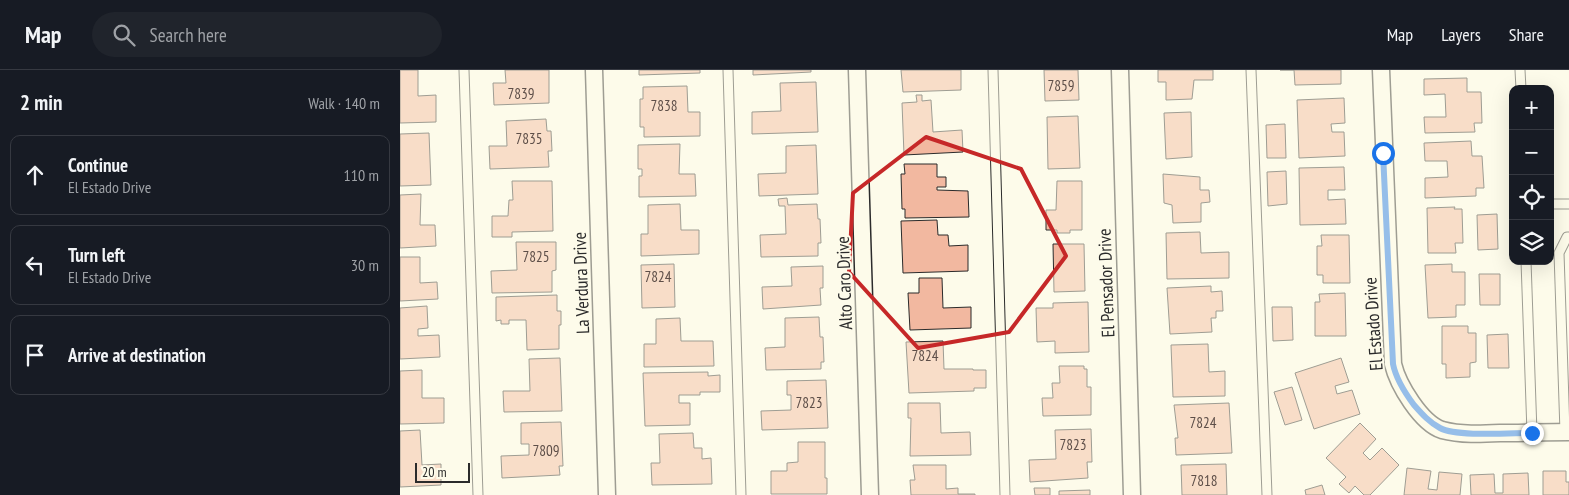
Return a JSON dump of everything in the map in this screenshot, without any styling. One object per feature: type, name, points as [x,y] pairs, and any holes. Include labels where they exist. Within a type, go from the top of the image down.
[{"type":"street","name":"La Verdura Drive","points":[[594,70],[607,495]]},
{"type":"street","name":"Alto Caro Drive","points":[[857,70],[870,495]]},
{"type":"street","name":"El Pensador Drive","points":[[1120,70],[1132,495]]},
{"type":"street","name":"El Estado Drive","points":[[1381,70],[1392,354],[1395,375],[1410,400],[1424,417],[1441,429],[1469,434],[1567,432]]},
{"type":"lane","points":[[464,70],[478,495]]},
{"type":"lane","points":[[728,70],[741,495]]},
{"type":"lane","points":[[993,70],[1005,495]]},
{"type":"lane","points":[[1251,70],[1267,495]]},
{"type":"lane","points":[[1520,70],[1520,85]]},
{"type":"lane","points":[[1554,204],[1569,204]]},
{"type":"lane","points":[[1567,432],[1559,253],[1567,237],[1569,237]]},
{"type":"lane","points":[[1526,265],[1532,433]]},
{"type":"highlighted area","points":[[926,137],[1021,169],[1066,256],[1009,332],[918,348],[849,272],[853,193]]},
{"type":"building","points":[[400,70],[418,70],[418,96],[436,95],[436,122],[400,123]]},
{"type":"building","points":[[505,70],[549,70],[549,103],[494,105],[493,83],[506,83]]},
{"type":"building","points":[[639,70],[700,70],[700,73],[639,75]]},
{"type":"building","points":[[753,70],[811,70],[811,72],[753,75]]},
{"type":"building","points":[[901,70],[961,70],[961,90],[903,92]]},
{"type":"building","points":[[1044,70],[1078,70],[1079,100],[1045,101]]},
{"type":"building","points":[[1158,70],[1213,70],[1213,80],[1194,80],[1192,99],[1166,100],[1166,82],[1158,82]]},
{"type":"building","points":[[1294,70],[1341,70],[1341,84],[1295,85]]},
{"type":"building","points":[[1467,78],[1467,92],[1481,92],[1482,123],[1474,123],[1475,132],[1425,133],[1424,117],[1446,117],[1445,94],[1424,95],[1424,79]]},
{"type":"building","points":[[816,82],[818,132],[752,134],[752,112],[781,111],[780,83]]},
{"type":"building","points":[[687,86],[688,112],[700,112],[700,136],[644,137],[644,127],[640,127],[640,99],[643,99],[643,87]]},
{"type":"building","points":[[916,95],[922,95],[922,101],[931,100],[933,132],[962,130],[963,152],[904,155],[902,103],[917,102]]},
{"type":"building","points":[[1344,98],[1345,123],[1331,124],[1332,132],[1344,132],[1345,156],[1299,158],[1297,100]]},
{"type":"building","points":[[1191,112],[1192,157],[1166,159],[1164,113]]},
{"type":"building","points":[[1078,116],[1080,168],[1048,169],[1047,117]]},
{"type":"building","points":[[546,119],[547,131],[551,131],[552,151],[548,151],[549,167],[490,169],[489,146],[507,146],[506,121]]},
{"type":"building","points":[[1285,124],[1286,158],[1267,158],[1266,125]]},
{"type":"building","points":[[429,133],[431,185],[400,186],[400,134]]},
{"type":"building","points":[[1471,141],[1472,156],[1482,156],[1484,188],[1476,188],[1476,196],[1425,198],[1425,178],[1448,177],[1447,161],[1425,161],[1424,143]]},
{"type":"building","points":[[680,144],[679,174],[695,174],[696,196],[639,197],[639,176],[642,176],[642,169],[638,169],[638,145]]},
{"type":"building","points":[[816,145],[818,194],[759,196],[758,174],[786,173],[786,146]]},
{"type":"building","points":[[904,164],[937,164],[937,177],[946,177],[946,187],[937,187],[937,190],[968,191],[969,217],[905,218],[905,209],[902,209],[901,174],[905,174]]},
{"type":"building","points":[[1344,167],[1345,190],[1328,190],[1328,200],[1345,199],[1346,224],[1300,225],[1299,168]]},
{"type":"building","points":[[1286,171],[1287,204],[1268,206],[1267,172]]},
{"type":"building","points":[[1163,174],[1200,177],[1200,190],[1209,190],[1210,202],[1201,203],[1201,222],[1173,223],[1172,205],[1164,203]]},
{"type":"building","points":[[512,181],[552,181],[553,231],[512,232],[512,237],[492,237],[492,216],[508,216],[509,200],[513,200]]},
{"type":"building","points":[[1057,181],[1082,181],[1082,230],[1070,230],[1070,233],[1057,233],[1057,230],[1046,230],[1046,210],[1056,210]]},
{"type":"building","points":[[421,194],[420,225],[435,225],[436,246],[400,248],[400,195]]},
{"type":"building","points":[[787,198],[788,205],[817,204],[821,243],[818,243],[818,256],[761,257],[760,235],[786,234],[785,206],[779,206],[778,199]]},
{"type":"building","points":[[680,204],[681,230],[699,230],[699,254],[641,256],[641,234],[648,234],[648,205]]},
{"type":"building","points":[[1455,207],[1454,209],[1462,209],[1463,243],[1455,243],[1456,253],[1428,253],[1427,208]]},
{"type":"building","points":[[1497,214],[1498,249],[1478,250],[1477,215]]},
{"type":"building","points":[[937,220],[938,235],[948,235],[949,246],[968,245],[968,271],[903,273],[901,221]]},
{"type":"building","points":[[1200,232],[1201,253],[1229,252],[1229,278],[1167,279],[1166,233]]},
{"type":"building","points":[[1321,235],[1349,235],[1350,283],[1323,283],[1323,275],[1317,275],[1317,246],[1322,246]]},
{"type":"building","points":[[516,242],[556,242],[556,270],[552,271],[552,292],[492,293],[491,271],[517,270]]},
{"type":"building","points":[[1053,244],[1084,244],[1085,291],[1054,292]]},
{"type":"building","points":[[400,257],[420,257],[420,283],[437,282],[438,299],[400,301]]},
{"type":"building","points":[[674,264],[675,307],[642,308],[641,265]]},
{"type":"building","points":[[1452,264],[1452,272],[1465,272],[1465,305],[1456,305],[1456,317],[1428,318],[1425,265]]},
{"type":"building","points":[[823,266],[823,288],[820,288],[821,305],[763,309],[762,287],[792,286],[791,267]]},
{"type":"building","points":[[1479,274],[1500,274],[1500,305],[1480,305]]},
{"type":"building","points":[[919,278],[942,278],[943,308],[971,307],[971,328],[910,330],[908,293],[919,293]]},
{"type":"building","points":[[1211,286],[1211,292],[1222,291],[1223,311],[1216,311],[1216,318],[1211,318],[1212,332],[1170,334],[1167,288]]},
{"type":"building","points":[[1345,293],[1346,336],[1315,336],[1315,302],[1320,302],[1319,294]]},
{"type":"building","points":[[557,295],[557,311],[561,311],[559,349],[527,350],[526,320],[509,320],[509,324],[501,324],[501,320],[496,321],[496,297]]},
{"type":"building","points":[[1088,302],[1089,352],[1055,353],[1055,341],[1037,342],[1036,308],[1053,308],[1053,303]]},
{"type":"building","points":[[427,306],[428,328],[418,329],[418,336],[439,335],[440,357],[400,359],[400,308]]},
{"type":"building","points":[[1272,307],[1292,307],[1293,340],[1273,341]]},
{"type":"building","points":[[819,317],[820,337],[823,337],[824,362],[821,362],[821,369],[766,370],[765,348],[785,347],[785,318]]},
{"type":"building","points":[[680,318],[681,341],[713,341],[714,366],[644,367],[644,344],[656,344],[656,319]]},
{"type":"building","points":[[1442,326],[1468,326],[1468,333],[1476,333],[1476,362],[1470,363],[1470,377],[1446,378],[1446,364],[1442,364]]},
{"type":"building","points":[[1508,334],[1509,368],[1488,368],[1487,335]]},
{"type":"building","points":[[943,341],[944,369],[986,370],[986,388],[974,388],[974,391],[909,393],[906,342]]},
{"type":"building","points":[[1208,344],[1209,372],[1225,371],[1225,396],[1173,397],[1171,345]]},
{"type":"building","points":[[560,358],[562,411],[504,412],[503,391],[530,391],[529,359]]},
{"type":"building","points":[[1341,358],[1349,382],[1335,386],[1337,394],[1352,390],[1360,414],[1314,429],[1295,373]]},
{"type":"building","points":[[1059,366],[1084,366],[1084,369],[1087,369],[1087,387],[1091,387],[1091,415],[1043,416],[1042,398],[1053,398],[1052,383],[1060,383]]},
{"type":"building","points":[[422,370],[422,398],[444,398],[444,423],[400,424],[400,371]]},
{"type":"building","points":[[708,372],[708,376],[720,375],[720,392],[700,392],[700,395],[679,395],[679,403],[690,403],[690,425],[645,426],[643,373]]},
{"type":"building","points":[[826,380],[828,428],[762,430],[761,411],[791,410],[791,395],[787,395],[787,381]]},
{"type":"building","points":[[1292,387],[1302,420],[1285,425],[1274,392]]},
{"type":"building","points":[[908,403],[940,403],[941,433],[970,432],[971,455],[910,456],[911,418],[908,418]]},
{"type":"building","points":[[1229,403],[1232,453],[1176,455],[1175,438],[1178,438],[1174,405]]},
{"type":"building","points":[[561,422],[563,466],[559,466],[560,475],[502,478],[501,456],[529,455],[529,444],[521,444],[521,423]]},
{"type":"building","points":[[1360,423],[1376,439],[1363,453],[1370,460],[1382,448],[1399,465],[1370,495],[1364,495],[1355,486],[1349,493],[1339,484],[1346,477],[1326,458]]},
{"type":"building","points":[[1091,429],[1092,462],[1087,462],[1088,478],[1030,482],[1029,460],[1056,459],[1055,430]]},
{"type":"building","points":[[420,430],[422,465],[441,464],[441,485],[400,487],[400,431]]},
{"type":"building","points":[[693,433],[694,448],[702,448],[702,459],[711,458],[712,484],[652,485],[651,463],[660,463],[659,434]]},
{"type":"building","points":[[798,442],[825,442],[827,494],[771,494],[771,471],[787,471],[787,463],[798,462]]},
{"type":"building","points":[[1226,464],[1227,495],[1182,495],[1181,465]]},
{"type":"building","points":[[913,465],[946,465],[946,489],[958,488],[958,494],[975,495],[911,495],[910,480],[915,480]]},
{"type":"building","points":[[1407,468],[1431,471],[1428,489],[1437,490],[1439,472],[1462,474],[1460,495],[1404,495]]},
{"type":"building","points":[[1543,471],[1566,471],[1566,482],[1569,482],[1569,495],[1543,495]]},
{"type":"building","points":[[1528,473],[1529,495],[1471,495],[1470,475],[1494,474],[1495,493],[1503,493],[1503,474]]},
{"type":"building","points":[[1322,485],[1325,495],[1306,495],[1305,490]]},
{"type":"building","points":[[1034,488],[1050,488],[1050,495],[1035,495]]},
{"type":"building","points":[[1090,490],[1090,495],[1059,495],[1059,491]]},
{"type":"route","points":[[1383,153],[1395,375],[1410,400],[1424,417],[1441,429],[1469,434],[1532,433]]}]
